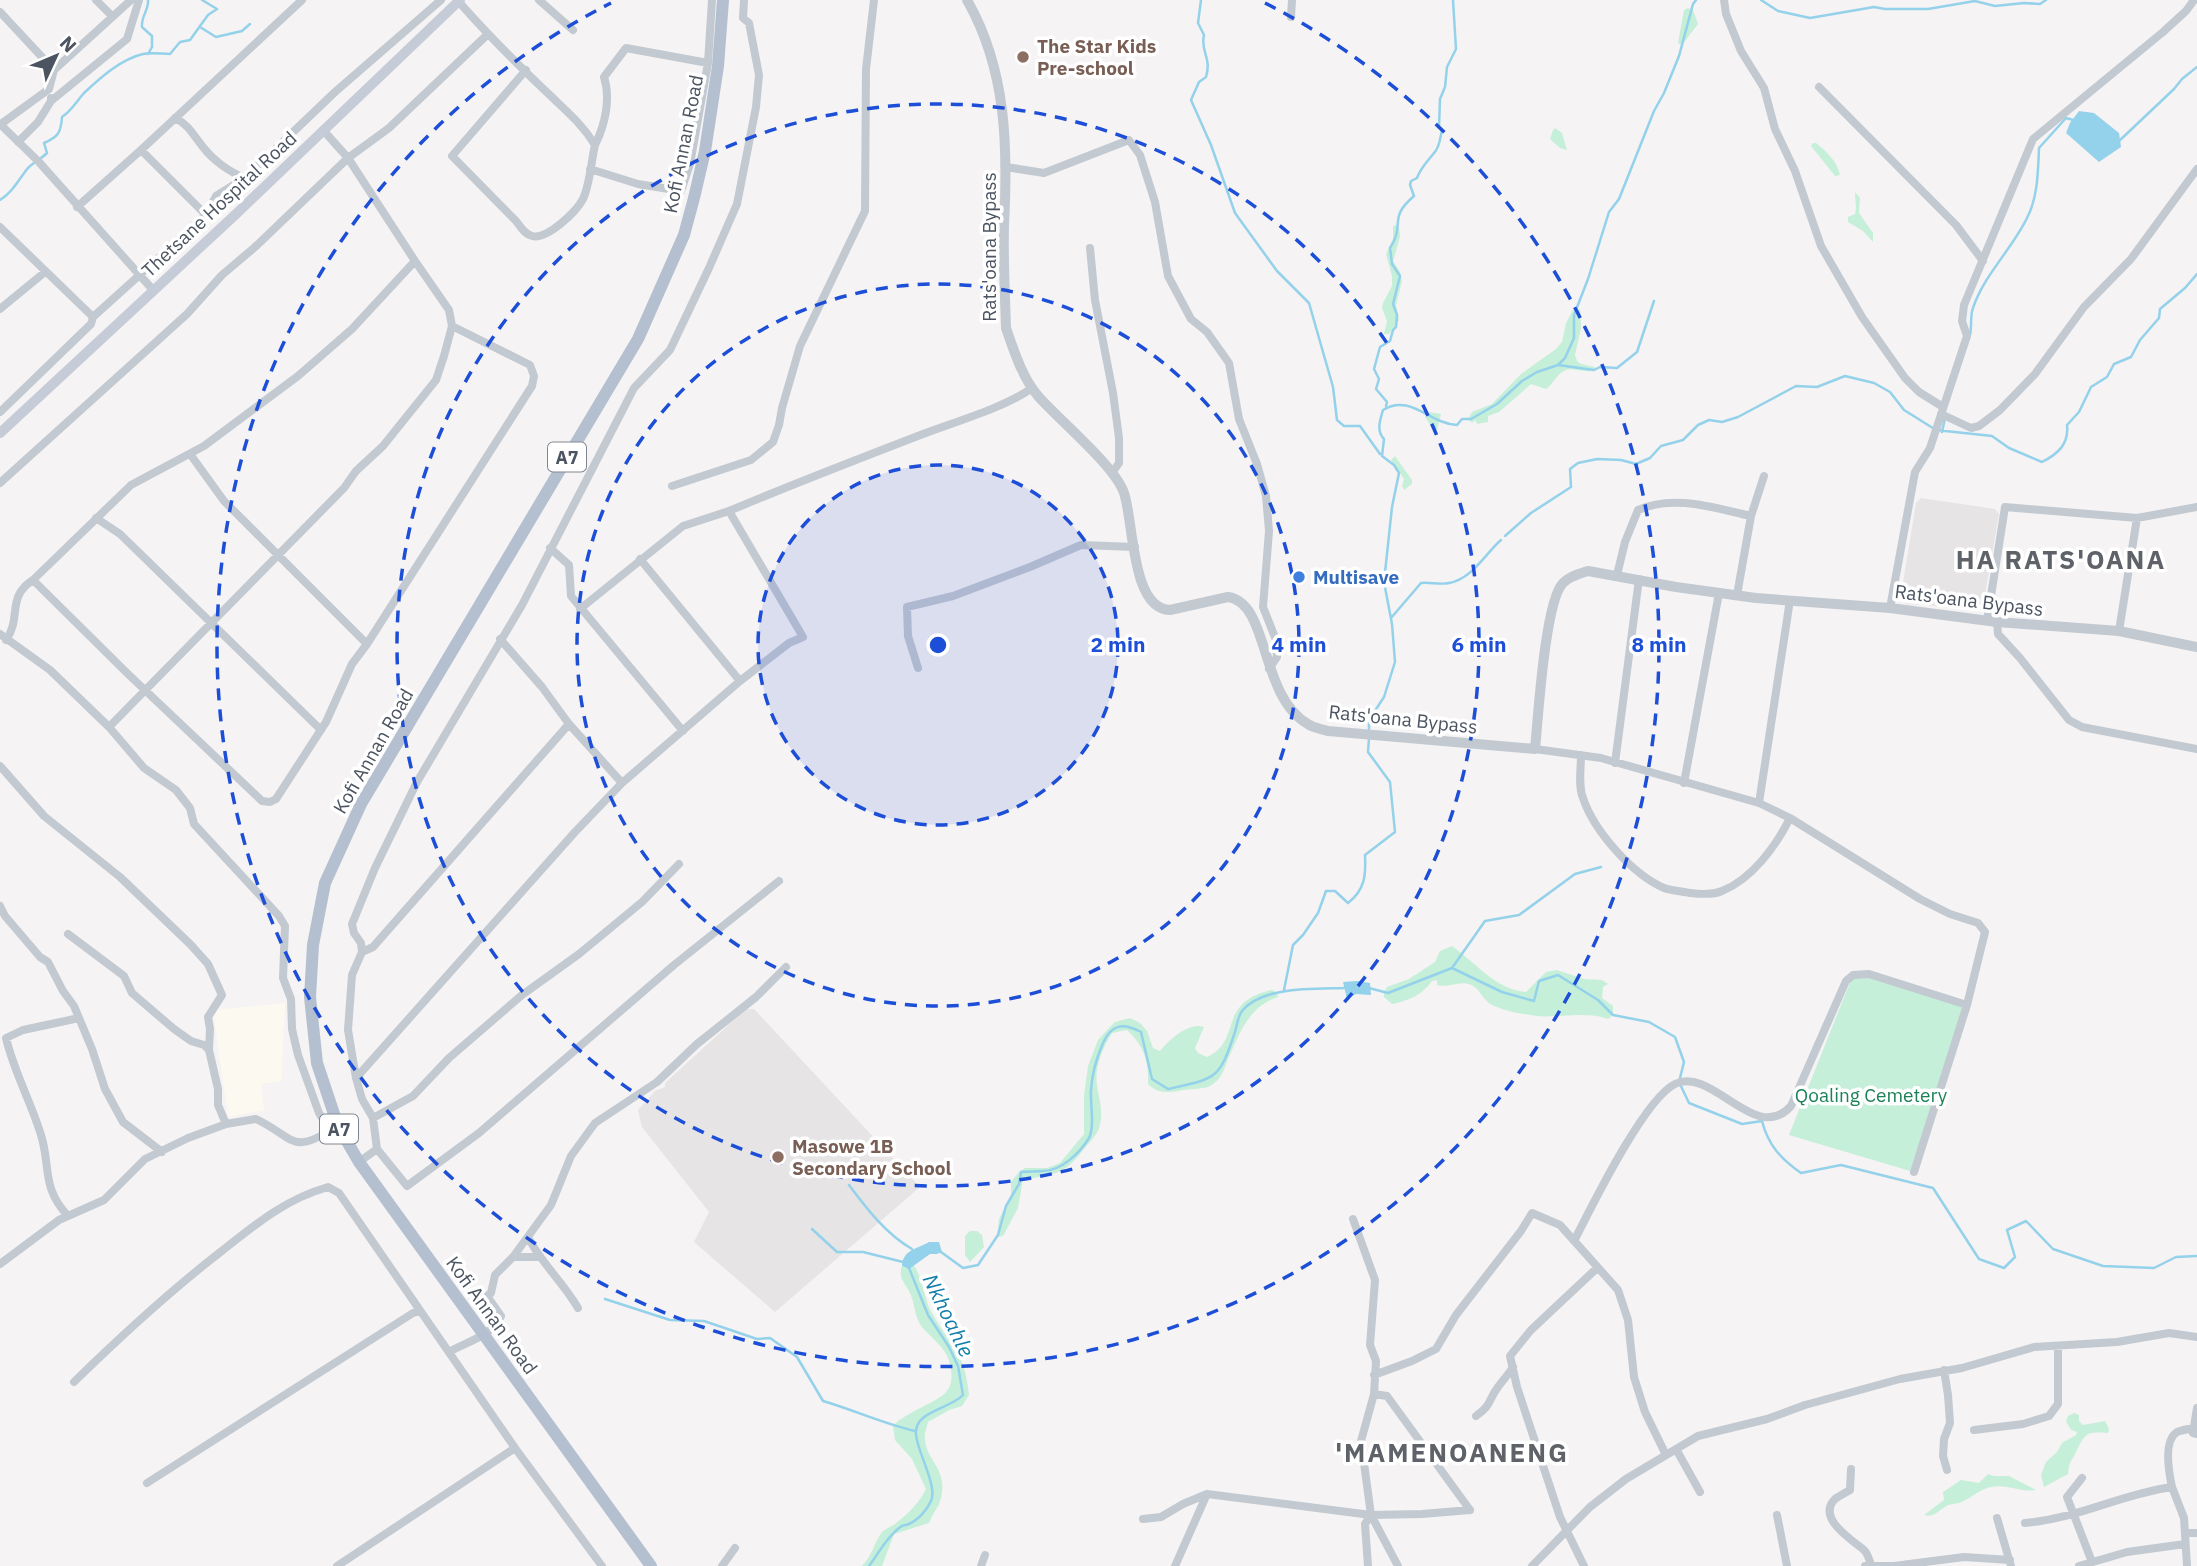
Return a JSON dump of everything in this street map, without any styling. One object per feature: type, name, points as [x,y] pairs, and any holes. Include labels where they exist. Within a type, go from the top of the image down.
[{"type":"main road","name":"Kofi Annan Road","points":[[651,1566],[334,1128],[317,1063],[310,997],[313,945],[325,883],[361,804],[638,339],[684,235],[705,151],[718,66],[723,0]]},
{"type":"main road","name":"Thetsane Hospital Road","points":[[0,433],[459,1]]},
{"type":"street","points":[[96,0],[111,16]]},
{"type":"street","points":[[51,101],[49,89],[54,70],[131,0]]},
{"type":"street","points":[[18,142],[38,122],[51,101],[127,39],[139,0]]},
{"type":"street","points":[[77,207],[302,0]]},
{"type":"street","points":[[0,412],[91,324],[93,317],[206,215],[216,196],[245,178],[335,92],[441,0]]},
{"type":"street","points":[[539,0],[573,30]]},
{"type":"street","points":[[590,169],[638,184],[681,191],[690,164],[708,64],[712,0]]},
{"type":"street","points":[[362,952],[352,924],[417,782],[522,605],[634,388],[670,350],[737,204],[756,107],[758,75],[748,23],[743,18],[744,0]]},
{"type":"street","points":[[671,486],[751,460],[773,442],[800,346],[865,211],[866,69],[874,0]]},
{"type":"street","name":"Rats'oana Bypass","points":[[967,0],[997,73],[1005,130],[1006,328],[1015,357],[1032,388],[1112,473],[1124,491],[1144,592],[1156,607],[1163,610],[1182,609],[1212,599],[1228,597],[1245,604],[1252,613],[1279,694],[1288,708],[1309,725],[1328,730],[1535,749],[1546,643],[1556,597],[1562,583],[1574,575],[1588,571],[1719,593],[2119,631],[2197,647]]},
{"type":"street","points":[[1290,17],[1292,0]]},
{"type":"street","points":[[1724,0],[1726,14],[1741,51],[1764,88],[1775,129],[1795,171],[1821,246],[1862,317],[1905,378],[1942,410],[1971,428],[1979,426],[2000,410],[2035,374],[2084,307],[2131,259],[2197,169]]},
{"type":"street","points":[[1890,608],[1915,472],[1930,448],[1967,336],[1962,321],[1964,305],[2033,139],[2163,32],[2194,0]]},
{"type":"street","points":[[459,1],[488,34],[585,129],[595,145]]},
{"type":"street","points":[[0,12],[54,70]]},
{"type":"street","points":[[0,483],[187,314],[222,275],[348,158],[389,128],[488,34]]},
{"type":"street","points":[[526,70],[452,156],[525,233],[533,237],[541,236],[566,220],[583,199],[595,145],[602,131],[607,101],[604,77],[626,48],[708,64]]},
{"type":"street","points":[[1819,87],[1956,225],[1983,261]]},
{"type":"street","points":[[49,89],[1,126],[38,161],[153,289]]},
{"type":"street","points":[[175,118],[185,123],[204,148],[225,168],[245,178]]},
{"type":"street","points":[[109,727],[344,488],[356,471],[383,446],[436,380],[452,326],[449,310],[348,158],[323,131]]},
{"type":"street","points":[[1006,167],[1044,173],[1129,140],[1140,155],[1154,202],[1168,276],[1191,318],[1207,332],[1229,363],[1239,419],[1266,496],[1269,531],[1263,607],[1276,639],[1277,657],[1269,669]]},
{"type":"street","points":[[141,150],[206,215]]},
{"type":"street","points":[[0,227],[93,317]]},
{"type":"street","points":[[1090,248],[1095,300],[1119,438],[1119,463],[1112,473]]},
{"type":"street","points":[[0,1264],[68,1216],[104,1200],[145,1159],[188,1138],[226,1124],[256,1119],[282,1136],[303,1143],[311,1142],[334,1128],[319,1113],[301,1067],[290,999],[283,978],[285,926],[261,895],[194,824],[190,808],[183,797],[144,768],[109,727],[36,657],[3,637],[13,630],[18,593],[22,587],[33,580],[131,485],[190,454],[298,376],[352,329],[415,261]]},
{"type":"street","points":[[0,309],[45,272]]},
{"type":"street","points":[[33,580],[262,801],[270,802],[276,799],[321,730],[352,664],[368,644],[532,386],[534,376],[530,365],[452,326]]},
{"type":"street","points":[[580,609],[683,526],[729,511],[802,479],[971,416],[1032,388]]},
{"type":"street","points":[[190,454],[223,501],[368,644]]},
{"type":"street","points":[[1737,595],[1751,516],[1764,476]]},
{"type":"street","points":[[1617,575],[1625,542],[1638,510],[1654,503],[1682,502],[1751,516]]},
{"type":"street","points":[[2197,507],[2137,518],[2005,507],[1992,621],[1998,634],[2069,720],[2082,727],[2197,749]]},
{"type":"street","points":[[356,1078],[622,783],[740,681],[789,643],[803,637],[729,511]]},
{"type":"street","points":[[96,518],[120,534],[321,730]]},
{"type":"street","points":[[2119,631],[2137,518]]},
{"type":"street","points":[[918,668],[908,636],[907,607],[953,596],[1081,545],[1135,547]]},
{"type":"street","points":[[550,548],[569,565],[570,596],[683,731]]},
{"type":"street","points":[[640,559],[740,681]]},
{"type":"street","points":[[1615,762],[1639,579]]},
{"type":"street","points":[[1684,783],[1719,593]]},
{"type":"street","points":[[1759,803],[1790,600]]},
{"type":"street","points":[[500,639],[542,687],[569,724],[622,783]]},
{"type":"street","points":[[569,724],[373,947],[362,952],[352,975],[348,1030],[356,1078],[362,1100],[373,1118],[377,1149],[407,1186],[479,1133],[674,965],[779,881]]},
{"type":"street","points":[[1535,749],[1615,762],[1759,803],[1790,818],[1920,899],[1950,914],[1978,923],[1984,932],[1967,1004],[1914,1172]]},
{"type":"street","points":[[1581,755],[1581,795],[1592,818],[1617,851],[1638,872],[1665,888],[1697,894],[1720,892],[1742,879],[1779,840],[1790,818]]},
{"type":"street","points":[[0,766],[44,816],[120,877],[208,964],[222,995],[208,1017],[211,1029],[209,1050],[218,1089],[218,1105],[226,1124]]},
{"type":"street","points":[[373,1118],[413,1096],[449,1058],[522,995],[579,954],[642,902],[679,864]]},
{"type":"street","points":[[0,906],[5,916],[40,957],[48,962],[79,1018],[105,1089],[123,1122],[162,1152]]},
{"type":"street","points":[[68,934],[124,976],[134,996],[173,1029],[209,1050]]},
{"type":"street","points":[[449,1352],[482,1335],[499,1320],[501,1316],[487,1296],[491,1293],[495,1275],[513,1257],[551,1205],[571,1156],[595,1124],[656,1082],[697,1044],[756,997],[786,967]]},
{"type":"street","points":[[1574,1241],[1612,1168],[1646,1115],[1670,1087],[1679,1082],[1697,1082],[1753,1115],[1774,1117],[1786,1112],[1846,981],[1853,975],[1869,974],[1967,1004]]},
{"type":"street","points":[[68,1216],[53,1196],[45,1165],[43,1140],[16,1073],[6,1038],[23,1030],[79,1018]]},
{"type":"street","points":[[359,1162],[377,1149]]},
{"type":"street","points":[[74,1382],[158,1302],[267,1216],[303,1194],[328,1187],[339,1193],[514,1448],[602,1566]]},
{"type":"street","points":[[1374,1376],[1436,1349],[1456,1315],[1532,1213],[1560,1225],[1618,1290],[1628,1320],[1634,1377],[1641,1401],[1666,1455]]},
{"type":"street","points":[[1353,1219],[1375,1280],[1370,1345],[1376,1360],[1374,1394],[1361,1441],[1371,1515],[1398,1566]]},
{"type":"street","points":[[527,1237],[539,1257],[565,1286],[578,1308]]},
{"type":"street","points":[[513,1257],[539,1257]]},
{"type":"street","points":[[1584,1566],[1565,1530],[1517,1387],[1510,1356],[1531,1330],[1597,1268]]},
{"type":"street","points":[[147,1483],[420,1311]]},
{"type":"street","points":[[1532,1566],[1590,1507],[1626,1479],[1698,1436],[1766,1419],[1834,1396],[1962,1368],[2034,1347],[2117,1342],[2169,1333],[2197,1337]]},
{"type":"street","points":[[1974,1430],[2023,1424],[2049,1416],[2058,1404],[2058,1346]]},
{"type":"street","points":[[1476,1416],[1487,1409],[1497,1388],[1513,1367]]},
{"type":"street","points":[[1944,1370],[1950,1423],[1944,1439],[1943,1456],[1947,1470]]},
{"type":"street","points":[[1143,1518],[1161,1517],[1207,1494],[1371,1515],[1470,1510],[1387,1396],[1374,1394]]},
{"type":"street","points":[[2187,1566],[2184,1518],[2172,1487],[2169,1452],[2171,1438],[2176,1433],[2195,1431],[2197,1408]]},
{"type":"street","points":[[337,1566],[514,1448]]},
{"type":"street","points":[[1676,1449],[1700,1492]]},
{"type":"street","points":[[1851,1469],[1850,1490],[1835,1500],[1830,1515],[1847,1539],[1867,1552],[1868,1565],[1894,1566],[1964,1557],[2010,1563],[1997,1518]]},
{"type":"street","points":[[2082,1478],[2067,1497],[2092,1562]]},
{"type":"street","points":[[2025,1523],[2074,1515],[2135,1494],[2172,1487]]},
{"type":"street","points":[[1175,1566],[1207,1494]]},
{"type":"street","points":[[1368,1566],[1365,1524],[1371,1515]]},
{"type":"street","points":[[1777,1515],[1787,1566]]},
{"type":"street","points":[[2185,1533],[2197,1533]]},
{"type":"street","points":[[2079,1566],[2127,1552],[2185,1544]]},
{"type":"street","points":[[722,1566],[735,1548]]},
{"type":"street","points":[[982,1566],[985,1555]]},
{"type":"shaded area","points":[[1921,498],[1995,509],[1999,514],[1984,601],[1977,609],[1906,604],[1901,595],[1916,503]]},
{"type":"shaded area","points":[[285,1003],[281,1081],[261,1084],[264,1110],[228,1117],[213,1010]]},
{"type":"shaded area","name":"Masowe 1B Secondary School","points":[[746,1009],[754,1009],[920,1187],[775,1312],[694,1242],[709,1212],[642,1127],[638,1110],[655,1091],[665,1087],[665,1083]]},
{"type":"green space","points":[[1684,10],[1693,10],[1698,24],[1682,45],[1678,43]]},
{"type":"green space","points":[[1555,128],[1562,133],[1567,150],[1560,148],[1550,139]]},
{"type":"green space","points":[[1813,143],[1831,157],[1840,175],[1835,176],[1811,146]]},
{"type":"green space","points":[[1855,192],[1860,198],[1859,213],[1873,233],[1873,242],[1863,231],[1848,222],[1848,217],[1855,214]]},
{"type":"green space","points":[[1395,225],[1399,227],[1400,237],[1393,261],[1402,281],[1396,305],[1399,320],[1389,334],[1384,334],[1387,321],[1382,308],[1392,286],[1386,254],[1393,239]]},
{"type":"green space","points":[[1580,309],[1581,328],[1575,355],[1577,361],[1595,367],[1594,370],[1564,371],[1546,389],[1531,384],[1499,412],[1488,416],[1488,422],[1477,424],[1475,420],[1472,423],[1468,419],[1472,412],[1492,404],[1521,374],[1556,349],[1562,342],[1566,323],[1573,310]]},
{"type":"green space","points":[[1429,412],[1441,414],[1437,430],[1433,429],[1425,417]]},
{"type":"green space","points":[[1395,456],[1412,480],[1412,484],[1404,490],[1404,479],[1391,460]]},
{"type":"green space","points":[[1452,946],[1495,981],[1515,990],[1526,992],[1546,972],[1557,970],[1584,979],[1602,980],[1608,984],[1603,987],[1602,998],[1613,1006],[1613,1015],[1608,1019],[1591,1015],[1537,1016],[1518,1013],[1489,1003],[1469,984],[1441,986],[1437,985],[1437,980],[1432,981],[1419,994],[1404,1001],[1392,1004],[1384,997],[1387,987],[1409,979],[1435,962],[1440,951]]},
{"type":"green space","name":"Qoaling Cemetery","points":[[1869,974],[1967,1005],[1910,1171],[1789,1135],[1853,975]]},
{"type":"green space","points":[[1272,990],[1278,997],[1268,1001],[1252,1014],[1241,1031],[1222,1074],[1208,1087],[1170,1092],[1155,1089],[1148,1084],[1148,1068],[1138,1042],[1127,1030],[1112,1033],[1098,1065],[1097,1085],[1101,1117],[1096,1134],[1077,1158],[1064,1169],[1050,1175],[1023,1179],[1018,1208],[1003,1236],[997,1237],[999,1219],[1011,1195],[1011,1182],[1019,1172],[1025,1168],[1047,1168],[1060,1163],[1084,1134],[1084,1096],[1088,1066],[1098,1040],[1115,1022],[1130,1018],[1140,1023],[1147,1031],[1153,1048],[1160,1051],[1186,1029],[1204,1027],[1195,1048],[1198,1053],[1207,1057],[1218,1050],[1224,1041],[1236,1012],[1243,1003]]},
{"type":"green space","points":[[970,1231],[977,1231],[982,1235],[984,1247],[970,1262],[965,1255],[965,1236]]},
{"type":"green space","points":[[913,1264],[930,1309],[961,1360],[969,1395],[962,1406],[928,1422],[926,1447],[942,1479],[940,1501],[929,1523],[894,1534],[882,1566],[862,1566],[882,1532],[909,1512],[926,1489],[912,1459],[895,1440],[893,1426],[905,1416],[943,1395],[951,1381],[950,1363],[941,1346],[919,1323],[911,1295],[901,1276],[902,1266],[905,1268]]},
{"type":"green space","points":[[2074,1413],[2079,1415],[2079,1421],[2083,1425],[2105,1421],[2108,1433],[2087,1435],[2071,1462],[2068,1474],[2044,1487],[2041,1475],[2046,1462],[2062,1443],[2076,1435],[2077,1432],[2071,1430],[2066,1421],[2068,1416]]},
{"type":"green space","points":[[1988,1474],[2009,1476],[2036,1490],[1994,1486],[1962,1502],[1948,1505],[1934,1514],[1924,1515],[1944,1500],[1943,1492],[1961,1480],[1979,1483]]},
{"type":"water","points":[[2079,111],[2094,113],[2119,133],[2121,147],[2099,162],[2066,133]]},
{"type":"water","points":[[1360,981],[1359,986],[1364,982],[1370,983],[1371,995],[1356,994],[1347,999],[1343,982]]},
{"type":"water","points":[[929,1242],[939,1242],[942,1252],[930,1254],[909,1269],[902,1266],[908,1253]]},
{"type":"waterway","points":[[148,0],[142,27],[152,36],[152,47],[148,54]]},
{"type":"waterway","points":[[0,200],[28,168],[47,153],[44,143],[58,134],[62,117],[97,81],[135,56],[149,53],[170,54],[180,42],[190,40],[208,15],[217,9],[202,0]]},
{"type":"waterway","points":[[1201,0],[1198,23],[1204,35],[1207,70],[1206,77],[1199,82],[1191,100],[1211,145],[1235,213],[1277,271],[1309,303],[1333,387],[1337,420],[1344,426],[1360,426],[1380,454]]},
{"type":"waterway","points":[[1386,406],[1387,402],[1376,389],[1379,379],[1374,369],[1380,347],[1390,341],[1396,327],[1397,315],[1393,304],[1400,276],[1392,264],[1390,248],[1395,240],[1401,210],[1414,196],[1411,181],[1417,178],[1440,142],[1440,99],[1445,87],[1447,67],[1456,49],[1453,0]]},
{"type":"waterway","points":[[1369,731],[1369,720],[1384,697],[1395,662],[1392,624],[1384,582],[1392,507],[1399,473],[1394,465],[1382,456],[1384,439],[1379,425],[1383,410],[1402,405],[1457,425],[1462,419],[1471,419],[1497,404],[1522,381],[1537,372],[1558,365],[1565,358],[1574,338],[1574,315],[1609,212],[1619,199],[1654,111],[1664,93],[1679,56],[1696,0]]},
{"type":"waterway","points":[[1761,0],[1778,11],[1810,18],[1874,7],[1928,9],[1975,1],[1995,6],[2040,4],[2046,0]]},
{"type":"waterway","points":[[200,27],[216,37],[242,31],[250,24]]},
{"type":"waterway","points":[[2118,142],[2197,67]]},
{"type":"waterway","points":[[1970,335],[1972,311],[1978,296],[2031,210],[2037,184],[2039,148],[2066,118],[2073,120]]},
{"type":"waterway","points":[[1505,536],[1531,513],[1571,487],[1570,469],[1578,463],[1597,459],[1636,464],[1650,458],[1661,446],[1683,440],[1698,425],[1709,420],[1722,422],[1738,417],[1796,386],[1817,387],[1845,376],[1874,383],[1890,392],[1904,410],[1936,430],[1992,436],[2009,448],[2042,462],[2061,448],[2066,438],[2067,425],[2079,412],[2091,387],[2107,377],[2114,364],[2131,357],[2140,340],[2159,318],[2160,309],[2197,274]]},
{"type":"waterway","points":[[1558,365],[1594,370],[1600,367],[1617,368],[1637,352],[1654,301]]},
{"type":"waterway","points":[[1942,432],[1945,418]]},
{"type":"waterway","points":[[1391,618],[1421,583],[1446,584],[1465,577],[1501,540]]},
{"type":"waterway","points":[[1284,990],[1293,945],[1318,913],[1326,891],[1335,891],[1348,903],[1354,898],[1363,882],[1365,855],[1395,832],[1390,782],[1368,752],[1369,738]]},
{"type":"waterway","points":[[1452,968],[1485,921],[1519,915],[1575,874],[1601,867]]},
{"type":"waterway","name":"Nkhoahle","points":[[1369,988],[1388,993],[1452,968],[1502,992],[1534,1001],[1539,981],[1558,975],[1598,1000],[1613,1015],[1649,1022],[1675,1037],[1684,1062],[1679,1082],[1689,1103],[1742,1124],[1762,1121],[1776,1151],[1801,1173],[1841,1165],[1933,1188],[1979,1259],[2004,1268],[2015,1257],[2007,1230],[2026,1221],[2053,1249],[2103,1266],[2154,1268],[2176,1257],[2197,1256]]},
{"type":"waterway","name":"Nkhoahle","points":[[941,1252],[963,1268],[978,1265],[998,1235],[1006,1206],[1019,1184],[1021,1172],[1057,1168],[1085,1144],[1092,1127],[1092,1078],[1103,1043],[1114,1028],[1124,1026],[1141,1032],[1152,1079],[1168,1089],[1207,1079],[1220,1068],[1241,1013],[1251,1003],[1262,997],[1290,990],[1345,988]]},
{"type":"waterway","points":[[849,1185],[885,1228],[912,1249]]},
{"type":"waterway","points":[[812,1229],[837,1252],[863,1252],[903,1262]]},
{"type":"waterway","name":"Nkhoahle","points":[[869,1566],[890,1537],[919,1517],[931,1501],[932,1487],[917,1441],[917,1426],[927,1415],[963,1395],[958,1366],[928,1315],[909,1268]]},
{"type":"waterway","points":[[605,1299],[670,1320],[704,1321],[757,1339],[770,1338],[797,1357],[823,1401],[915,1431]]},
{"type":"place","name":"The Star Kids Pre-school","points":[[1023,57]]},
{"type":"place","name":"Multisave","points":[[1299,577]]},
{"type":"place","name":"Masowe 1B Secondary School","points":[[778,1157]]},
{"type":"district","name":"HA RATS'OANA","points":[[2061,559]]},
{"type":"district","name":"'MAMENOANENG","points":[[1452,1452]]}]
